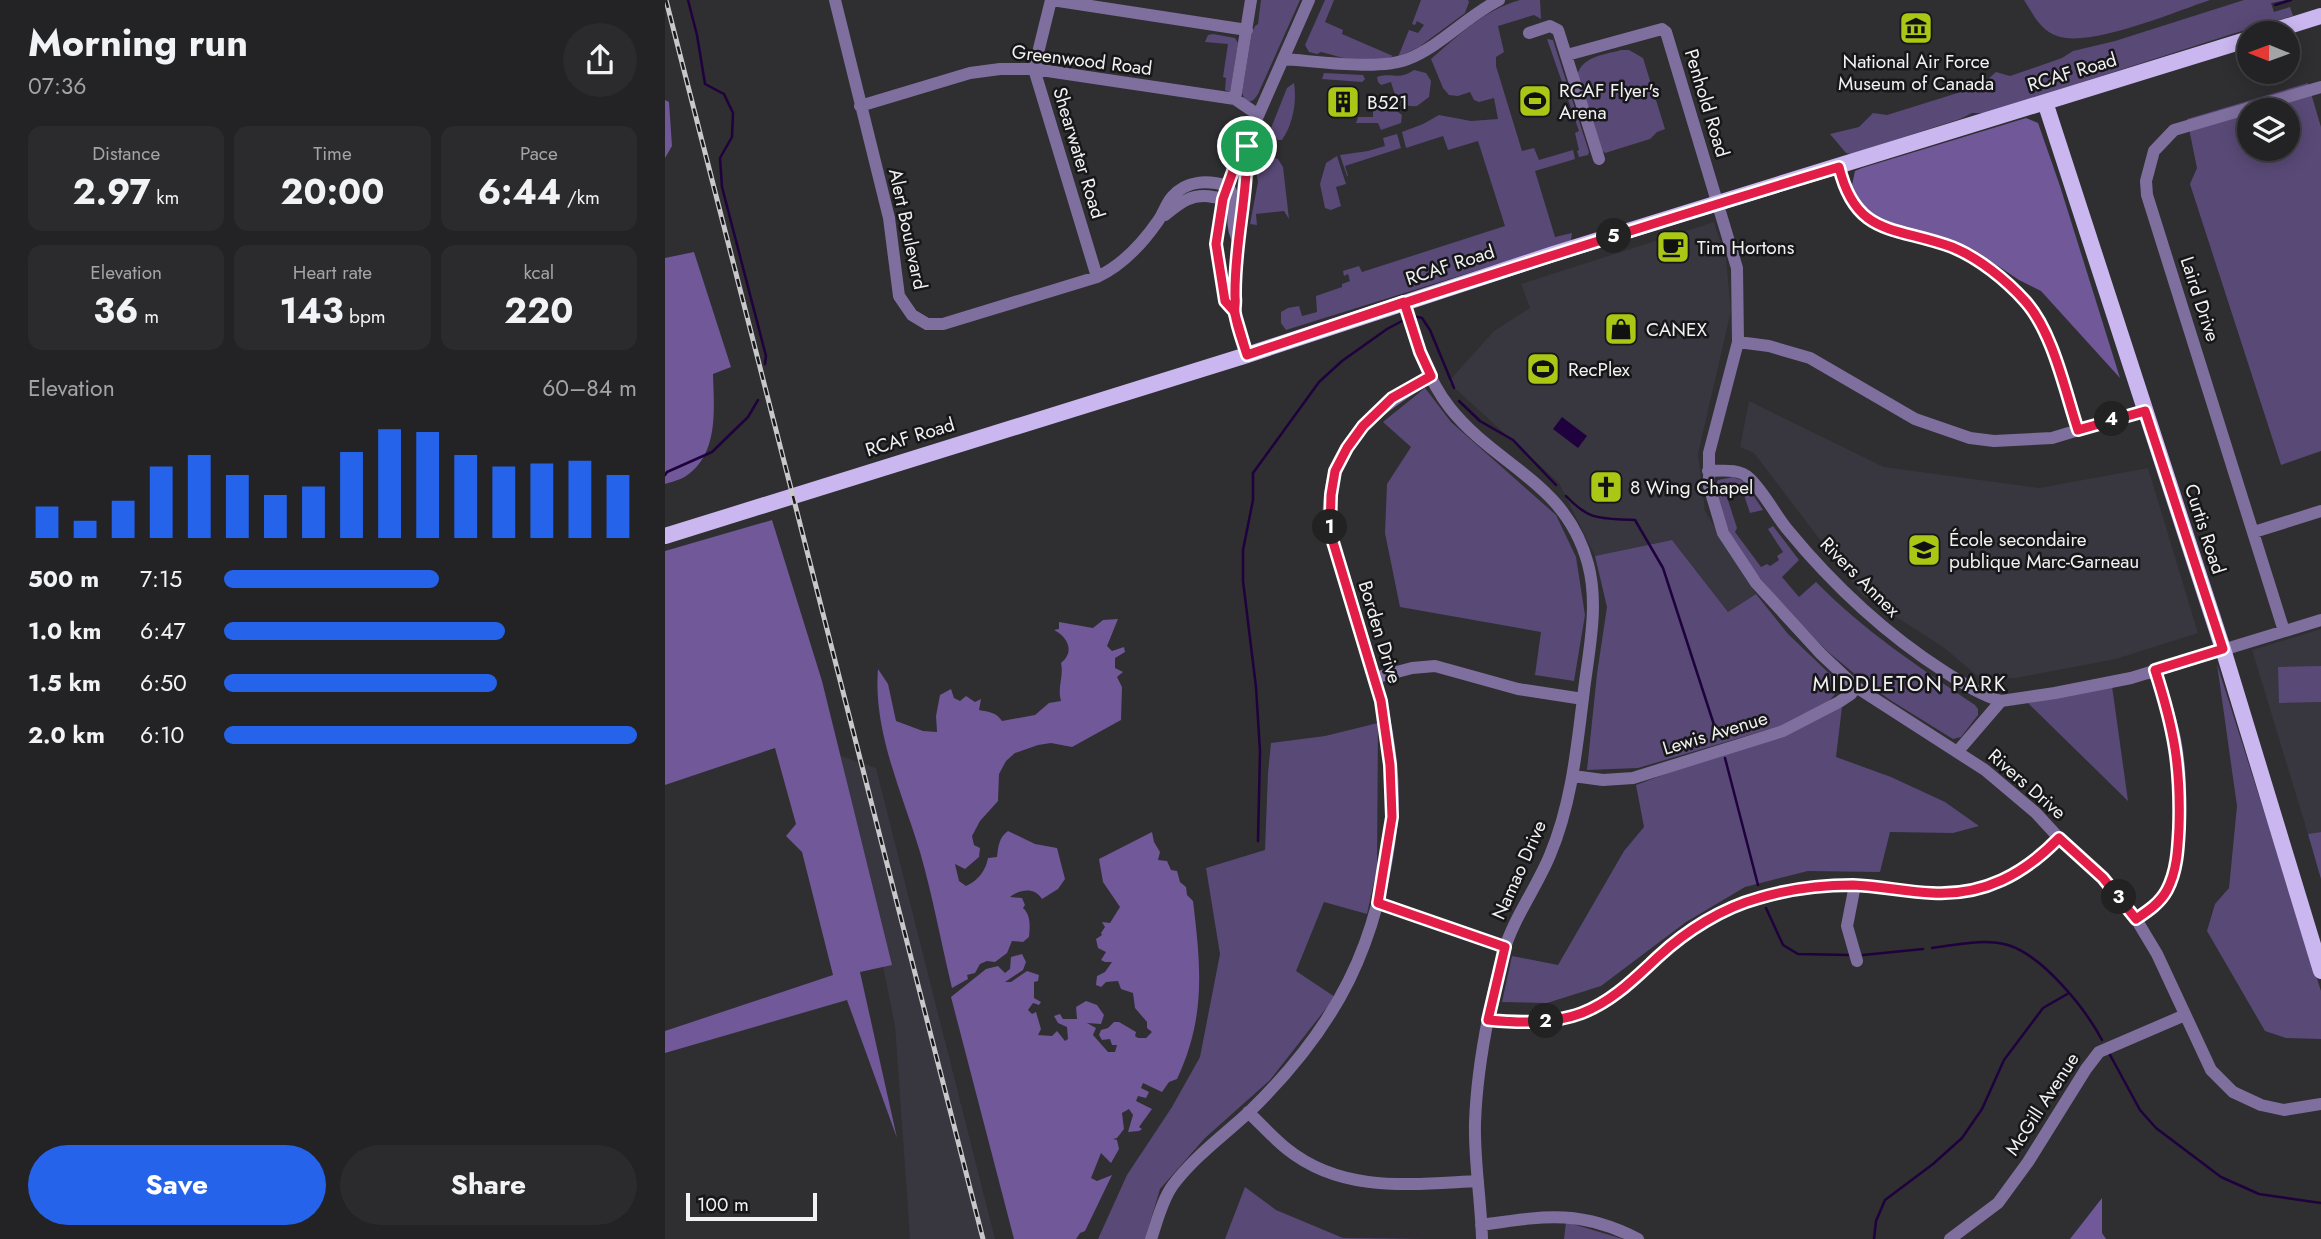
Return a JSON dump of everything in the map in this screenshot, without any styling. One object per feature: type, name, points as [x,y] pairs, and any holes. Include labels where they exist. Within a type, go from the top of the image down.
[{"type":"main road","points":[[2300,22],[2321,16]]},
{"type":"main road","name":"RCAF Road","points":[[665,536],[1247,355],[1407,312],[1717,204],[2237,42]]},
{"type":"main road","name":"Curtis Road","points":[[2045,102],[2223,649],[2321,971]]},
{"type":"street","name":"Alert Boulevard","points":[[835,0],[889,218],[899,296],[912,314],[927,324],[943,324],[1097,277],[1112,270],[1133,252],[1159,220],[1172,197],[1186,186],[1202,181],[1232,192]]},
{"type":"street","points":[[1052,0],[1247,30]]},
{"type":"street","name":"Shearwater Road","points":[[1052,0],[1034,69],[1097,277]]},
{"type":"street","points":[[1235,99],[1251,0]]},
{"type":"street","points":[[1247,355],[1234,311],[1237,238],[1232,192],[1233,171],[1247,146],[1257,114],[1309,0]]},
{"type":"street","points":[[1283,59],[1391,65],[1422,52],[1499,0]]},
{"type":"street","points":[[1529,33],[1555,27],[1561,35],[1599,159]]},
{"type":"street","name":"Penhold Road","points":[[1567,55],[1663,29],[1717,204]]},
{"type":"street","name":"Greenwood Road","points":[[860,106],[970,73],[1000,69],[1034,69],[1235,99],[1257,114]]},
{"type":"street","name":"Laird Drive","points":[[2284,631],[2147,195],[2146,180],[2154,152],[2174,130],[2321,87]]},
{"type":"street","points":[[1839,167],[1844,187],[1853,204],[1868,220],[1964,253],[1986,266],[2026,302],[2050,348],[2078,430]]},
{"type":"street","points":[[1232,192],[1218,229],[1217,259],[1225,301],[1234,311]]},
{"type":"street","name":"Rivers Drive","points":[[1717,204],[1737,268],[1738,342],[1711,441],[1709,486],[1716,517],[1744,568],[1812,645],[1856,687],[1958,751],[2011,790],[2103,878],[2136,919],[2157,954],[2211,1070],[2233,1092],[2261,1105],[2284,1110],[2321,1104]]},
{"type":"street","name":"Namao Drive","points":[[1407,312],[1431,376],[1451,410],[1474,433],[1553,499],[1578,533],[1588,565],[1593,599],[1573,776],[1550,855],[1505,947],[1480,1056],[1475,1124],[1482,1239]]},
{"type":"street","points":[[1738,342],[1769,346],[1810,358],[1915,419],[1970,438],[2025,441],[2052,438],[2145,411]]},
{"type":"street","name":"Borden Drive","points":[[1151,1239],[1171,1187],[1203,1152],[1248,1112],[1294,1064],[1324,1026],[1355,969],[1378,903],[1392,817],[1390,765],[1381,701],[1330,532],[1331,495],[1335,471],[1363,426],[1392,398],[1431,376]]},
{"type":"street","name":"Rivers Annex","points":[[1708,471],[1731,471],[1749,477],[1786,528],[1830,579],[1895,639],[1981,695],[2001,701]]},
{"type":"street","points":[[2254,532],[2321,511]]},
{"type":"street","points":[[1958,751],[2001,701],[2114,682],[2321,620]]},
{"type":"street","points":[[1374,678],[1412,668],[1435,666],[1518,689],[1583,699]]},
{"type":"street","points":[[2136,919],[2151,909],[2165,893],[2173,877],[2178,850],[2180,790],[2175,742],[2170,716],[2155,670]]},
{"type":"street","name":"Lewis Avenue","points":[[1573,776],[1603,780],[1633,778],[1771,735],[1830,707],[1856,687]]},
{"type":"street","points":[[1488,1020],[1551,1021],[1582,1013],[1613,997],[1681,938],[1727,911],[1757,898],[1793,890],[1855,885],[1934,893],[1969,892],[1990,887],[2028,865],[2059,838]]},
{"type":"street","points":[[1855,885],[1847,926],[1857,961]]},
{"type":"street","points":[[1378,903],[1505,947]]},
{"type":"street","name":"McGill Avenue","points":[[1950,1239],[1998,1203],[2028,1162],[2099,1052],[2185,1015]]},
{"type":"street","points":[[1248,1112],[1287,1149],[1308,1163],[1351,1181],[1393,1185],[1478,1181]]},
{"type":"street","points":[[1481,1224],[1557,1216],[1581,1218],[1614,1227],[1638,1239]]},
{"type":"shaded area","points":[[1261,0],[1300,0],[1258,94],[1249,101],[1245,100],[1242,93],[1252,32],[1258,24]]},
{"type":"shaded area","points":[[1325,0],[1334,0],[1325,22],[1343,30],[1342,34],[1393,56],[1367,61],[1309,52],[1305,45]]},
{"type":"shaded area","points":[[1421,0],[1469,2],[1465,13],[1419,47],[1398,57],[1409,30],[1418,33],[1424,25],[1417,21],[1415,25],[1412,24]]},
{"type":"shaded area","points":[[1520,0],[1540,0],[1541,19],[1534,15],[1498,26],[1504,52],[1496,57],[1496,66],[1522,151],[1534,148],[1539,160],[1573,150],[1575,159],[1535,171],[1555,237],[1572,233],[1571,241],[1286,330],[1281,323],[1281,312],[1299,306],[1302,316],[1317,312],[1316,296],[1342,287],[1342,284],[1350,281],[1348,274],[1344,276],[1343,271],[1359,266],[1362,272],[1505,226],[1478,141],[1448,150],[1443,136],[1406,148],[1402,132],[1439,115],[1471,121],[1498,119],[1494,98],[1479,102],[1474,100],[1470,92],[1458,96],[1449,95],[1443,88],[1431,59],[1483,17]]},
{"type":"shaded area","points":[[2024,0],[2210,0],[2132,27],[2090,37],[2072,38],[2057,36],[2046,30]]},
{"type":"shaded area","points":[[2244,0],[2286,0],[2271,3],[2274,12],[2290,7],[2293,16],[2276,21],[2237,21],[2237,33],[1986,113],[1972,113],[1851,154],[1846,153],[1830,134],[1859,127],[1873,113],[1887,115],[1980,86],[1996,72],[2010,76],[2062,58],[2073,51],[2115,41]]},
{"type":"shaded area","points":[[1208,35],[1235,38],[1238,43],[1230,93],[1225,90],[1226,78],[1223,77],[1228,44],[1205,42]]},
{"type":"shaded area","points":[[1547,39],[1553,40],[1588,155],[1579,157],[1575,133],[1579,131]]},
{"type":"shaded area","points":[[1629,50],[1643,58],[1665,129],[1650,139],[1605,153],[1600,148],[1577,75],[1589,60]]},
{"type":"shaded area","points":[[1414,70],[1426,73],[1431,81],[1429,97],[1417,106],[1402,103],[1391,82],[1381,85],[1378,82],[1377,77],[1399,76]]},
{"type":"shaded area","points":[[1324,73],[1363,75],[1365,79],[1362,82],[1322,79]]},
{"type":"shaded area","points":[[1294,83],[1291,120],[1286,134],[1282,140],[1278,140],[1269,133],[1287,88]]},
{"type":"shaded area","points":[[2308,83],[2321,127],[2321,451],[2281,465],[2190,184],[2197,168],[2187,119],[2237,104],[2237,161],[2300,161],[2300,98],[2258,98]]},
{"type":"shaded area","points":[[665,100],[669,102],[672,146],[665,158]]},
{"type":"shaded area","points":[[1373,105],[1389,105],[1402,115],[1401,123],[1381,130],[1378,123],[1356,123],[1358,117],[1373,117]]},
{"type":"shaded area","points":[[2026,118],[2038,123],[2120,378],[2041,291],[2019,280],[1974,250],[1869,213],[1851,190],[1855,171],[1862,168]]},
{"type":"shaded area","points":[[1397,134],[1401,148],[1345,166],[1347,176],[1340,155],[1385,146],[1383,138]]},
{"type":"shaded area","points":[[1268,156],[1278,159],[1283,167],[1289,219],[1284,211],[1256,214],[1257,225],[1250,224],[1258,182],[1255,164],[1260,158]]},
{"type":"shaded area","points":[[1337,156],[1346,184],[1336,187],[1341,206],[1331,210],[1325,208],[1320,184],[1326,163]]},
{"type":"shaded area","points":[[1714,222],[1726,259],[1731,311],[1698,454],[1705,511],[1756,594],[1728,612],[1672,540],[1595,556],[1559,483],[1448,382],[1494,331],[1530,308],[1521,284]]},
{"type":"shaded area","points":[[694,252],[731,367],[713,374],[714,416],[704,456],[697,467],[686,476],[665,484],[665,258]]},
{"type":"shaded area","points":[[1425,388],[1451,422],[1556,515],[1576,557],[1585,615],[1574,681],[1535,675],[1541,632],[1400,607],[1385,533],[1387,484],[1411,447],[1383,422]]},
{"type":"shaded area","points":[[1749,401],[1884,467],[2039,488],[2148,468],[2198,633],[2116,659],[2016,678],[1981,679],[1943,647],[1862,595],[1754,453],[1740,447]]},
{"type":"shaded area","points":[[1562,417],[1587,436],[1578,448],[1553,429]]},
{"type":"shaded area","points":[[1733,477],[1744,481],[1763,510],[1750,513],[1743,492],[1727,497],[1737,528],[1735,532],[1761,567],[1767,564],[1770,566],[1779,560],[1777,556],[1783,552],[1768,529],[1773,526],[1799,560],[1782,577],[1799,597],[1816,582],[1873,632],[1975,705],[1978,715],[1961,737],[1953,739],[1890,700],[1856,675],[1827,651],[1781,603],[1747,563],[1725,524],[1714,487],[1718,480]]},
{"type":"shaded area","points":[[772,520],[822,681],[892,965],[860,972],[897,1138],[847,1000],[665,1053],[665,1031],[833,975],[802,852],[786,836],[796,824],[775,748],[665,785],[665,551]]},
{"type":"shaded area","points":[[1672,540],[1728,612],[1756,594],[1788,634],[1835,679],[1836,693],[1829,701],[1783,725],[1638,768],[1587,770],[1607,607],[1595,556]]},
{"type":"shaded area","points":[[1118,619],[1107,646],[1112,651],[1124,647],[1125,652],[1115,658],[1115,668],[1123,672],[1117,677],[1122,687],[1121,720],[1072,747],[1051,743],[1015,753],[1006,761],[999,774],[998,801],[980,821],[972,836],[974,845],[980,848],[979,857],[965,869],[955,864],[959,881],[966,886],[970,884],[981,875],[988,858],[997,857],[1001,839],[1008,831],[1035,844],[1057,848],[1065,879],[1058,889],[1042,899],[1035,892],[1027,890],[1010,897],[1022,898],[1029,921],[1029,937],[1023,942],[1012,941],[1007,953],[995,962],[980,964],[975,973],[967,975],[968,979],[952,988],[925,869],[884,739],[878,669],[888,684],[896,721],[923,731],[937,732],[936,716],[940,695],[951,689],[954,698],[960,701],[966,696],[975,702],[981,699],[979,710],[995,714],[1002,721],[1035,715],[1049,703],[1061,701],[1061,663],[1069,650],[1063,637],[1054,630],[1059,629],[1059,622],[1093,628],[1103,620]]},
{"type":"shaded area","points":[[2321,629],[2321,832],[2308,834],[2252,650]]},
{"type":"shaded area","points":[[2217,664],[2321,991],[2321,1039],[2286,1038],[2265,1031],[2207,931],[2215,904],[2229,888],[2237,806]]},
{"type":"shaded area","points":[[2321,666],[2321,702],[2279,703],[2278,667]]},
{"type":"shaded area","points":[[2112,686],[2128,801],[2028,703]]},
{"type":"shaded area","points":[[1842,707],[1836,757],[1891,777],[1945,802],[1979,826],[1953,833],[1890,832],[1880,872],[1808,871],[1745,887],[1686,922],[1601,986],[1547,1003],[1502,1002],[1512,956],[1558,965],[1624,851],[1644,827],[1636,785]]},
{"type":"shaded area","points":[[1378,723],[1377,868],[1367,914],[1324,902],[1296,971],[1335,997],[1270,1080],[1205,1138],[1160,1189],[1145,1239],[1098,1239],[1127,1175],[1172,1107],[1200,1057],[1220,954],[1206,868],[1265,850],[1271,743],[1325,736]]},
{"type":"shaded area","points":[[841,756],[876,768],[995,1239],[910,1239],[895,1026]]},
{"type":"shaded area","points":[[1152,832],[1160,852],[1158,860],[1167,861],[1171,870],[1177,871],[1180,882],[1186,887],[1187,895],[1193,901],[1199,992],[1193,1034],[1186,1056],[1177,1079],[1169,1082],[1162,1092],[1143,1083],[1141,1088],[1149,1092],[1146,1098],[1138,1096],[1136,1101],[1152,1109],[1139,1127],[1142,1129],[1128,1132],[1133,1115],[1129,1109],[1122,1113],[1124,1129],[1113,1139],[1117,1140],[1119,1149],[1111,1163],[1101,1153],[1091,1178],[1097,1181],[1112,1175],[1085,1231],[1076,1239],[1014,1239],[951,997],[986,969],[998,966],[1005,973],[1010,969],[1011,957],[1022,954],[1026,962],[1023,970],[1005,982],[1011,982],[1027,971],[1039,975],[1038,981],[1034,982],[1034,998],[1041,1002],[1039,1005],[1033,1003],[1028,1010],[1032,1014],[1036,1012],[1041,1029],[1038,1035],[1052,1036],[1057,1031],[1065,1041],[1068,1039],[1067,1027],[1058,1023],[1054,1016],[1060,1014],[1063,1019],[1077,1019],[1076,1007],[1086,1001],[1097,1005],[1104,1015],[1101,1024],[1087,1023],[1096,1028],[1093,1035],[1108,1052],[1115,1052],[1117,1045],[1112,1045],[1110,1039],[1102,1040],[1099,1035],[1101,1030],[1114,1022],[1136,1032],[1135,1036],[1138,1038],[1146,1038],[1152,1032],[1135,1008],[1133,993],[1121,989],[1118,981],[1106,982],[1101,987],[1096,985],[1097,976],[1105,972],[1112,962],[1101,960],[1106,952],[1098,948],[1096,939],[1102,935],[1105,927],[1102,922],[1110,923],[1120,907],[1103,882],[1099,859]]},
{"type":"shaded area","points":[[2321,832],[2321,879],[2308,834]]},
{"type":"shaded area","points":[[1245,1187],[1276,1210],[1343,1238],[1425,1239],[1225,1239]]},
{"type":"shaded area","points":[[2102,1198],[2102,1233],[2106,1239],[2070,1239]]},
{"type":"shaded area","points":[[1566,1222],[1623,1239],[1564,1239]]},
{"type":"waterway","points":[[688,0],[705,84],[724,94],[733,113],[732,137],[720,158],[722,187],[766,356],[765,364]]},
{"type":"waterway","points":[[2275,5],[2291,0]]},
{"type":"waterway","points":[[1413,316],[1422,318],[1430,330],[1454,388]]},
{"type":"waterway","points":[[1258,841],[1260,751],[1256,687],[1243,581],[1243,550],[1253,500],[1253,473],[1319,382],[1342,361],[1404,320]]},
{"type":"waterway","points":[[665,475],[712,452],[748,417],[758,400]]},
{"type":"waterway","points":[[1459,401],[1480,421],[1513,440],[1556,485]]},
{"type":"waterway","points":[[1566,496],[1582,510],[1597,517],[1635,520],[1663,568],[1717,734]]},
{"type":"waterway","points":[[1725,758],[1758,885]]},
{"type":"waterway","points":[[1766,908],[1783,945],[1798,954],[1849,955]]},
{"type":"waterway","points":[[1932,948],[1989,942],[2008,945],[2021,951],[2049,971],[2062,985],[2085,1013],[2102,1040]]},
{"type":"waterway","points":[[1863,955],[1923,949]]},
{"type":"waterway","points":[[1874,1239],[1876,1221],[1885,1200],[1962,1138],[1982,1109],[2004,1060],[2043,1008],[2069,993]]},
{"type":"waterway","points":[[2109,1053],[2140,1110],[2156,1128],[2221,1177],[2259,1194],[2321,1203]]},
{"type":"railway","points":[[666,0],[983,1239]]},
{"type":"place","name":"National Air Force Museum of Canada","points":[[1916,28]]},
{"type":"place","name":"RCAF Flyer's Arena","points":[[1535,101]]},
{"type":"place","name":"B521","points":[[1343,102]]},
{"type":"place","name":"Tim Hortons","points":[[1673,247]]},
{"type":"place","name":"CANEX","points":[[1621,329]]},
{"type":"place","name":"RecPlex","points":[[1543,369]]},
{"type":"place","name":"8 Wing Chapel","points":[[1606,487]]},
{"type":"place","name":"École secondaire publique Marc-Garneau","points":[[1924,550]]},
{"type":"district","name":"MIDDLETON PARK","points":[[1910,684]]},
{"type":"route","points":[[1247,146],[1233,171],[1223,199],[1216,244],[1225,301],[1234,311],[1247,355],[1325,329],[1404,302],[1553,254],[1839,167],[1844,187],[1853,204],[1868,220],[1953,248],[1986,266],[2026,302],[2040,325],[2078,430],[2145,411],[2223,649],[2155,670],[2170,716],[2180,790],[2178,850],[2173,877],[2165,893],[2151,909],[2136,919],[2103,878],[2059,838],[2028,865],[2010,876],[1990,887],[1969,892],[1934,893],[1855,885],[1819,886],[1757,898],[1703,923],[1660,955],[1613,997],[1582,1013],[1551,1021],[1488,1020],[1505,947],[1378,903],[1386,867],[1392,817],[1390,765],[1381,701],[1330,532],[1335,471],[1347,448],[1363,426],[1392,398],[1431,376],[1420,352],[1404,302],[1247,355],[1234,311],[1234,284],[1237,238],[1247,170],[1247,146]]}]
